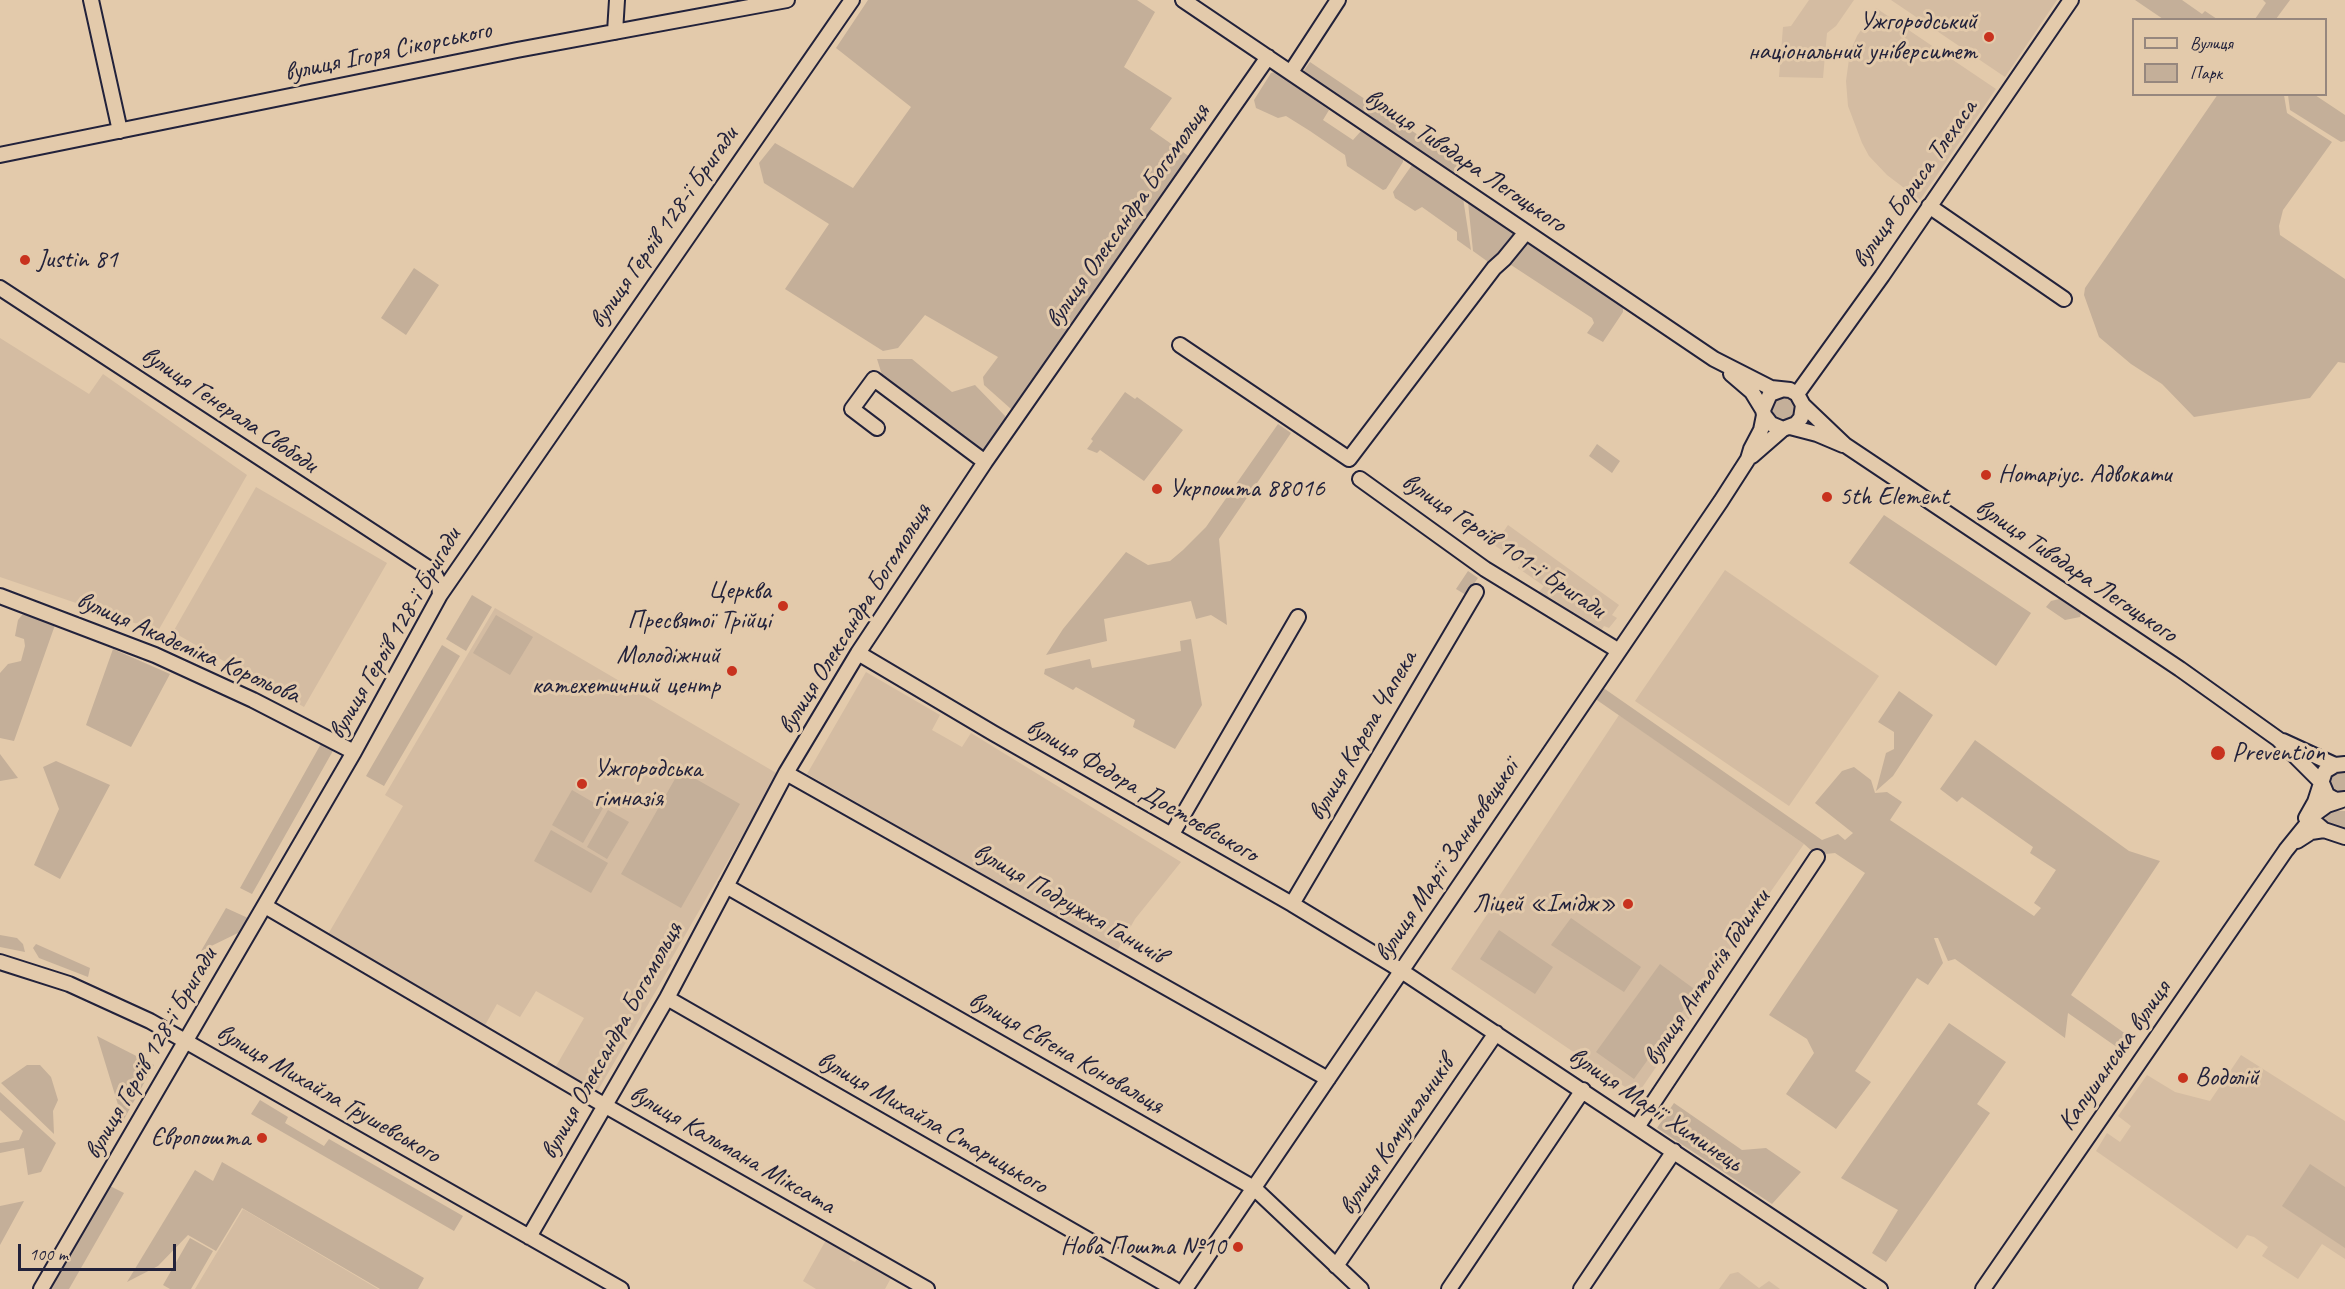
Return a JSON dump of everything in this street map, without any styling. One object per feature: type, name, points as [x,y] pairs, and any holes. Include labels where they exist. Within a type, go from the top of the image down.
[{"type":"street","points":[[91,0],[120,131]]},
{"type":"street","points":[[615,32],[616,0]]},
{"type":"street","name":"вулиця Ігоря Сікорського","points":[[0,155],[615,32],[787,0]]},
{"type":"street","name":"вулиця Тиводара Легоцького","points":[[1183,0],[1719,362],[1771,388],[1782,390]]},
{"type":"street","points":[[1291,72],[1338,0]]},
{"type":"street","name":"вулиця Бориса Тлехаса","points":[[1800,399],[2071,0]]},
{"type":"street","name":"вулиця Героїв 128-ї Бригади","points":[[41,1289],[354,752],[440,595],[847,2]]},
{"type":"street","name":"вулиця Олександра Богомольця","points":[[529,1236],[668,998],[786,773],[858,653],[985,462],[1268,57]]},
{"type":"street","points":[[1929,206],[2064,299]]},
{"type":"street","points":[[1180,345],[1349,459],[1494,268],[1526,232]]},
{"type":"street","name":"вулиця Генерала Свободи","points":[[0,288],[433,571]]},
{"type":"street","name":"вулиця Тиводара Легоцького","points":[[1719,362],[1752,392],[1763,412]]},
{"type":"street","points":[[877,428],[852,409],[874,379],[985,462]]},
{"type":"street","points":[[1790,390],[1800,399],[1801,418],[1787,428],[1770,424],[1763,412],[1770,394],[1790,390]]},
{"type":"street","name":"вулиця Тиводара Легоцького","points":[[1800,399],[1845,445],[2180,669],[2278,739],[2322,783],[2327,795],[2344,800]]},
{"type":"street","name":"вулиця Марії Заньковецької","points":[[1185,1289],[1748,459],[1761,430],[1763,412]]},
{"type":"street","name":"вулиця Тиводара Легоцького","points":[[1787,428],[1809,432],[1845,445]]},
{"type":"street","name":"вулиця Марії Заньковецької","points":[[1748,459],[1787,428]]},
{"type":"street","name":"вулиця Героїв 101-ї Бригади","points":[[1360,479],[1485,569],[1619,651]]},
{"type":"street","points":[[440,595],[439,583],[433,571],[457,569]]},
{"type":"street","name":"вулиця Карела Чапека","points":[[1292,904],[1476,592]]},
{"type":"street","name":"вулиця Академіка Корольова","points":[[0,596],[155,655],[253,700],[354,752]]},
{"type":"street","points":[[1172,834],[1298,616]]},
{"type":"street","name":"вулиця Федора Достоєвського","points":[[858,653],[993,734],[1292,904],[1402,971]]},
{"type":"street","name":"вулиця Тиводара Легоцького","points":[[2278,739],[2340,765]]},
{"type":"street","name":"Капушанська вулиця","points":[[1983,1289],[2286,850],[2315,802],[2325,771],[2340,765]]},
{"type":"street","name":"вулиця Подружжя Ганичів","points":[[786,773],[1328,1079]]},
{"type":"street","name":"Капушанська вулиця","points":[[2286,850],[2316,813],[2327,805],[2344,800]]},
{"type":"street","points":[[2316,813],[2316,824],[2324,830],[2345,837]]},
{"type":"street","points":[[2286,850],[2304,836],[2324,830]]},
{"type":"street","name":"вулиця Антонія Годинки","points":[[1637,1127],[1817,857]]},
{"type":"street","name":"вулиця Євгена Коновальця","points":[[726,886],[1254,1188],[1361,1289]]},
{"type":"street","name":"вулиця Кальмана Міксата","points":[[265,906],[604,1105],[927,1289]]},
{"type":"street","name":"вулиця Михайла Грушевського","points":[[0,962],[89,993],[186,1041],[621,1289]]},
{"type":"street","name":"вулиця Марії Химинець","points":[[1402,971],[1880,1289]]},
{"type":"street","name":"вулиця Михайла Старицького","points":[[668,998],[1174,1289]]},
{"type":"street","name":"вулиця Комунальників","points":[[1336,1266],[1496,1033]]},
{"type":"street","points":[[1449,1289],[1582,1090]]},
{"type":"street","points":[[1581,1289],[1674,1151]]},
{"type":"shaded area","name":"Ужгородський національний університет","points":[[1809,0],[1854,0],[1836,26],[1827,33],[1823,78],[1779,77],[1783,27],[1791,26]]},
{"type":"shaded area","name":"Ужгородський національний університет","points":[[1891,0],[2057,0],[2005,77]]},
{"type":"shaded area","points":[[1876,8],[1996,89],[1920,200],[1887,175],[1869,156],[1848,106],[1846,81],[1850,52],[1857,36]]},
{"type":"shaded area","points":[[0,338],[89,394],[103,374],[247,475],[158,631],[0,577]]},
{"type":"shaded area","points":[[256,487],[387,563],[304,707],[173,632]]},
{"type":"shaded area","points":[[1508,525],[1619,605],[1612,615],[1617,618],[1609,628],[1604,626],[1601,631],[1537,594],[1544,586],[1518,568],[1521,563],[1494,545]]},
{"type":"shaded area","points":[[1725,570],[1879,676],[1789,806],[1635,701]]},
{"type":"shaded area","name":"Ужгородська гімназія","points":[[495,608],[778,774],[597,1092],[555,1068],[584,1018],[536,991],[520,1017],[497,1004],[484,1027],[327,936],[403,806],[385,795]]},
{"type":"shaded area","points":[[866,672],[940,715],[932,730],[962,747],[971,733],[1181,862],[1135,919],[1117,951],[807,774]]},
{"type":"shaded area","name":"Ліцей «Імідж»","points":[[1619,715],[1804,844],[1720,964],[1718,976],[1637,1095],[1451,969]]},
{"type":"shaded area","points":[[2241,1055],[2345,1121],[2345,1259],[2322,1244],[2298,1279],[2262,1256],[2268,1247],[2254,1237],[2247,1235],[2237,1249],[2096,1151],[2107,1133],[2120,1142],[2131,1126],[2118,1116],[2147,1075],[2175,1092],[2210,1101]]},
{"type":"shaded area","points":[[243,1209],[378,1289],[195,1289]]},
{"type":"shaded area","points":[[826,1240],[852,1254],[849,1259],[855,1262],[859,1257],[892,1276],[885,1289],[816,1289],[803,1281]]},
{"type":"shaded area","points":[[1738,1272],[1759,1288],[1769,1281],[1780,1289],[1719,1289],[1730,1274]]},
{"type":"green space","points":[[868,0],[1137,0],[1155,12],[1124,67],[1172,98],[1150,129],[1190,157],[1016,409],[1011,409],[984,385],[983,377],[998,357],[925,315],[898,348],[883,351],[785,289],[829,224],[764,183],[759,163],[775,143],[853,188],[911,107],[836,48]]},
{"type":"green space","points":[[2135,0],[2182,0],[2202,14],[2205,11],[2216,18],[2162,18]]},
{"type":"green space","points":[[2263,0],[2290,0],[2277,18],[2256,18],[2266,3]]},
{"type":"green space","points":[[1310,62],[1461,164],[1454,175],[1302,73]]},
{"type":"green space","points":[[1275,72],[1329,110],[1323,120],[1353,140],[1361,131],[1403,158],[1403,162],[1386,189],[1383,190],[1347,166],[1345,155],[1286,116],[1278,118],[1256,108],[1254,100],[1271,73]]},
{"type":"green space","points":[[2217,96],[2284,96],[2287,113],[2332,142],[2283,210],[2279,226],[2280,235],[2345,279],[2345,363],[2338,362],[2310,398],[2194,417],[2162,384],[2131,364],[2099,337],[2084,295],[2085,288]]},
{"type":"green space","points":[[2288,96],[2316,96],[2345,115],[2345,141],[2341,142],[2290,110]]},
{"type":"green space","points":[[1412,165],[1463,198],[1471,250],[1457,240],[1457,232],[1422,207],[1415,211],[1395,198],[1393,192]]},
{"type":"green space","points":[[1468,202],[1515,233],[1516,237],[1491,264],[1473,251]]},
{"type":"green space","points":[[1530,242],[1623,305],[1623,312],[1603,342],[1587,333],[1594,323],[1592,318],[1508,263],[1523,244]]},
{"type":"green space","points":[[414,268],[439,285],[406,335],[381,318]]},
{"type":"green space","points":[[877,359],[912,359],[952,392],[975,385],[1005,416],[1005,422],[982,455],[883,378]]},
{"type":"green space","points":[[1125,392],[1135,399],[1137,397],[1183,430],[1144,481],[1100,450],[1097,453],[1087,449],[1093,441],[1091,439]]},
{"type":"green space","points":[[1783,396],[1792,400],[1796,409],[1792,418],[1783,422],[1774,418],[1770,409],[1774,400]]},
{"type":"green space","points":[[1278,424],[1291,433],[1219,539],[1227,625],[1211,615],[1196,619],[1191,601],[1104,619],[1107,641],[1046,655],[1063,629],[1126,552],[1148,565],[1170,561],[1183,550],[1206,527]]},
{"type":"green space","points":[[1597,444],[1620,461],[1612,473],[1589,456]]},
{"type":"green space","points":[[1884,515],[2031,613],[1996,666],[1849,563]]},
{"type":"green space","points":[[1468,571],[1478,578],[1466,595],[1456,589]]},
{"type":"green space","points":[[472,595],[492,607],[466,651],[446,639]]},
{"type":"green space","points":[[2059,599],[2081,613],[2080,617],[2065,620],[2046,607],[2051,601]]},
{"type":"green space","points":[[27,614],[55,625],[14,741],[0,738],[0,673],[8,664],[21,661],[25,646],[24,639],[15,636],[18,620],[22,615]]},
{"type":"green space","points":[[496,615],[533,637],[510,675],[473,653]]},
{"type":"green space","points":[[1191,639],[1202,705],[1175,749],[1133,727],[1135,720],[1076,687],[1073,690],[1044,674],[1045,669],[1090,659],[1092,668],[1181,651],[1180,641]]},
{"type":"green space","points":[[442,645],[460,656],[384,786],[366,776]]},
{"type":"green space","points":[[113,649],[170,674],[131,747],[86,725]]},
{"type":"green space","points":[[1602,687],[1822,840],[1838,834],[1845,840],[1853,833],[1815,803],[1842,771],[1854,767],[1871,780],[1875,793],[1887,792],[1902,802],[1890,820],[2034,916],[2041,908],[2034,903],[2056,870],[2030,853],[2033,847],[1962,797],[1957,802],[1940,789],[1975,740],[2129,851],[2160,861],[2071,995],[2130,1037],[2121,1050],[2068,1013],[2065,1038],[1955,959],[1948,961],[1938,938],[1934,938],[1943,963],[1928,985],[1917,978],[1855,1071],[1871,1082],[1836,1129],[1786,1094],[1814,1053],[1807,1039],[1769,1015],[1865,873],[1835,853],[1826,854],[1822,860],[1804,844],[1594,698]]},
{"type":"green space","points":[[1899,691],[1933,715],[1893,776],[1876,791],[1886,753],[1894,749],[1894,732],[1878,722]]},
{"type":"green space","points":[[322,742],[334,749],[252,894],[240,888]]},
{"type":"green space","points":[[0,754],[18,778],[0,781]]},
{"type":"green space","points":[[56,761],[110,785],[60,879],[34,865],[59,809],[43,767]]},
{"type":"green space","points":[[2345,768],[2345,795],[2333,795],[2326,778],[2328,774]]},
{"type":"green space","points":[[680,770],[740,804],[681,908],[621,874]]},
{"type":"green space","points":[[572,790],[603,808],[583,843],[552,825]]},
{"type":"green space","points":[[608,810],[629,822],[607,859],[587,847]]},
{"type":"green space","points":[[2345,811],[2345,831],[2328,824],[2325,819],[2328,813]]},
{"type":"green space","points":[[551,830],[608,863],[591,893],[534,861]]},
{"type":"green space","points":[[226,908],[248,918],[242,931],[201,951]]},
{"type":"green space","points":[[1571,918],[1641,967],[1624,992],[1551,945]]},
{"type":"green space","points":[[1499,930],[1553,967],[1535,994],[1480,959]]},
{"type":"green space","points":[[0,935],[17,938],[23,944],[25,952],[0,947]]},
{"type":"green space","points":[[36,944],[90,968],[88,977],[39,958],[33,948]]},
{"type":"green space","points":[[1660,964],[1697,991],[1634,1079],[1596,1052]]},
{"type":"green space","points":[[1949,1023],[2006,1062],[1977,1104],[1990,1113],[1886,1262],[1872,1253],[1898,1210],[1841,1178]]},
{"type":"green space","points":[[97,1036],[154,1065],[123,1121]]},
{"type":"green space","points":[[27,1065],[40,1065],[51,1077],[58,1100],[53,1111],[54,1134],[1,1083]]},
{"type":"green space","points":[[0,1092],[56,1143],[41,1172],[28,1175],[24,1148],[0,1153],[0,1143],[19,1140],[23,1131],[0,1110]]},
{"type":"green space","points":[[260,1100],[288,1117],[285,1123],[324,1146],[329,1139],[463,1216],[454,1231],[251,1114]]},
{"type":"green space","points":[[1674,1103],[1742,1150],[1766,1148],[1801,1172],[1772,1204],[1657,1128]]},
{"type":"green space","points":[[222,1162],[424,1278],[418,1289],[380,1289],[242,1208],[216,1251],[188,1235],[158,1266],[127,1282],[195,1170],[213,1181]]},
{"type":"green space","points":[[2310,1164],[2345,1187],[2345,1248],[2282,1206]]},
{"type":"green space","points":[[106,1184],[124,1193],[69,1289],[45,1289]]},
{"type":"green space","points":[[24,1201],[23,1203],[0,1245],[0,1206]]},
{"type":"green space","points":[[190,1238],[213,1251],[191,1289],[170,1289],[163,1285]]},
{"type":"place","name":"Ужгородський національний університет","points":[[1989,37]]},
{"type":"place","name":"Justin 81","points":[[25,260]]},
{"type":"place","name":"Нотаріус. Адвокати","points":[[1986,475]]},
{"type":"place","name":"Укрпошта 88016","points":[[1157,489]]},
{"type":"place","name":"5th Element","points":[[1827,497]]},
{"type":"place","name":"Церква Пресвятої Трійці","points":[[783,606]]},
{"type":"place","name":"Молодіжний катехетичний центр","points":[[732,671]]},
{"type":"place","name":"Prevention","points":[[2218,753]]},
{"type":"place","name":"Ужгородська гімназія","points":[[582,784]]},
{"type":"place","name":"Ліцей «Імідж»","points":[[1628,904]]},
{"type":"place","name":"Водолій","points":[[2183,1078]]},
{"type":"place","name":"Європошта","points":[[262,1138]]},
{"type":"place","name":"Нова Пошта №10","points":[[1238,1247]]}]
